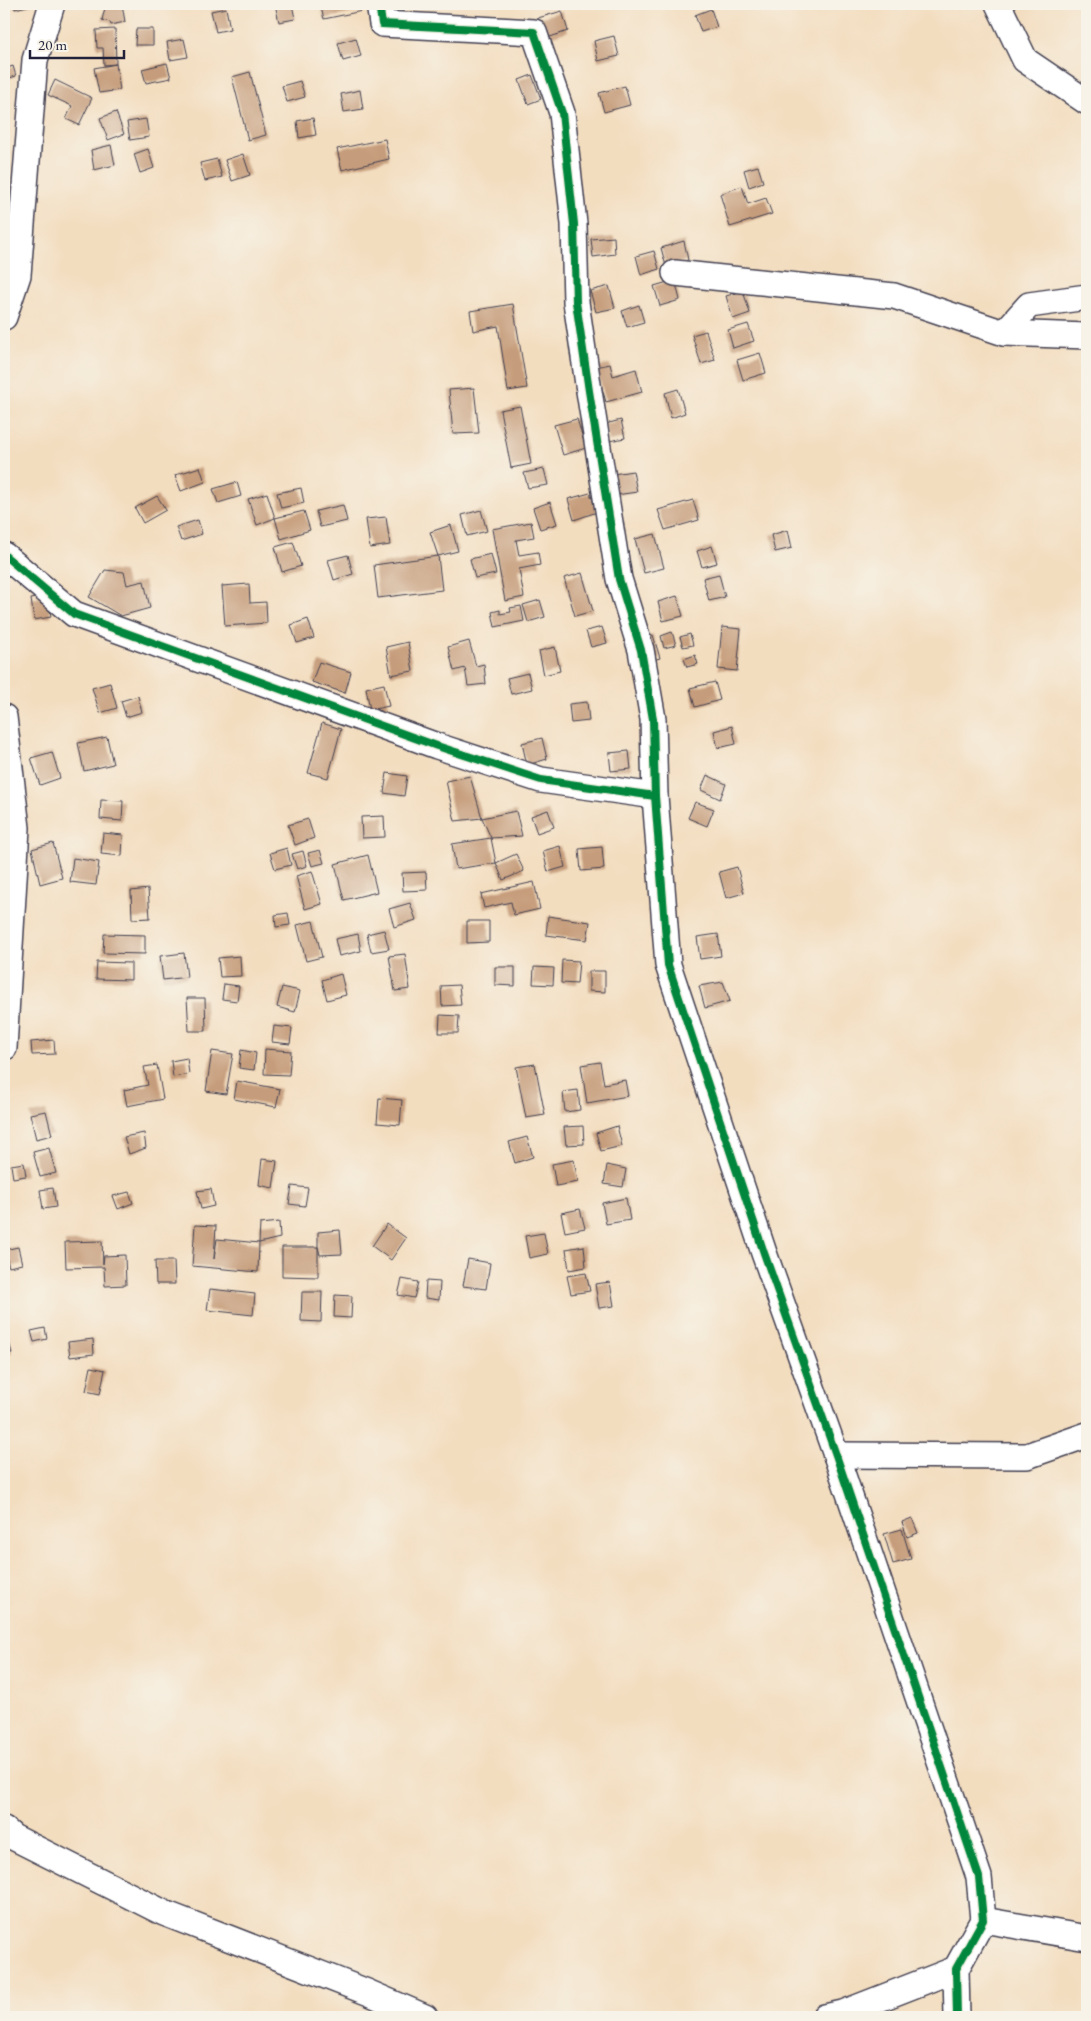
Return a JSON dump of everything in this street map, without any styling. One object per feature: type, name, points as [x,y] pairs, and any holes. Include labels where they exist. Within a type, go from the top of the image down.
[{"type":"street","points":[[4,317],[18,275],[35,60],[52,4]]},
{"type":"street","points":[[379,4],[382,24],[534,32],[562,113],[574,224],[576,302],[619,579],[640,650],[653,719],[655,796],[668,965],[764,1253],[836,1455],[979,1877],[983,1920],[956,1969],[957,2017]]},
{"type":"street","points":[[998,4],[1025,60],[1087,102]]},
{"type":"street","points":[[675,273],[894,296],[1004,333],[1087,336]]},
{"type":"street","points":[[1004,333],[1029,305],[1087,297]]},
{"type":"street","points":[[4,555],[74,614],[437,746],[541,780],[655,796]]},
{"type":"street","points":[[4,734],[17,828],[4,1048]]},
{"type":"street","points":[[836,1455],[1027,1456],[1087,1435]]},
{"type":"street","points":[[4,1829],[13,1837],[164,1913],[367,1992],[425,2017]]},
{"type":"street","points":[[983,1920],[1087,1938]]},
{"type":"street","points":[[826,2017],[843,2013],[956,1969]]},
{"type":"building","points":[[13,4],[35,4],[15,9]]},
{"type":"building","points":[[106,4],[122,4],[125,22],[111,25],[110,22],[102,20]]},
{"type":"building","points":[[275,4],[292,4],[295,19],[279,22]]},
{"type":"building","points":[[320,4],[361,4],[362,11],[324,19]]},
{"type":"building","points":[[226,8],[230,29],[216,32],[211,11]]},
{"type":"building","points":[[711,9],[717,27],[701,32],[695,15]]},
{"type":"building","points":[[562,11],[568,31],[544,39],[538,18]]},
{"type":"building","points":[[115,29],[116,64],[104,65],[103,48],[97,48],[96,30]]},
{"type":"building","points":[[136,29],[153,29],[153,45],[135,45]]},
{"type":"building","points":[[614,36],[619,56],[598,61],[594,41]]},
{"type":"building","points":[[356,38],[361,56],[343,61],[338,43]]},
{"type":"building","points":[[184,39],[188,57],[170,60],[167,42]]},
{"type":"building","points":[[167,63],[171,78],[146,83],[142,69]]},
{"type":"building","points":[[116,64],[120,90],[99,93],[94,68]]},
{"type":"building","points":[[13,66],[16,76],[4,80],[4,69]]},
{"type":"building","points":[[250,72],[266,135],[248,140],[232,77]]},
{"type":"building","points":[[532,75],[541,99],[528,104],[519,80]]},
{"type":"building","points":[[55,80],[92,98],[79,125],[66,119],[72,106],[48,95]]},
{"type":"building","points":[[300,81],[305,97],[287,102],[282,86]]},
{"type":"building","points":[[625,86],[630,105],[604,112],[599,93]]},
{"type":"building","points":[[360,90],[363,109],[344,112],[341,94]]},
{"type":"building","points":[[116,112],[124,134],[108,140],[100,118]]},
{"type":"building","points":[[313,118],[316,135],[299,138],[297,121]]},
{"type":"building","points":[[146,119],[149,137],[130,140],[127,122]]},
{"type":"building","points":[[385,139],[389,159],[342,170],[337,149]]},
{"type":"building","points":[[111,145],[115,165],[94,170],[91,150]]},
{"type":"building","points":[[148,149],[154,168],[140,173],[134,154]]},
{"type":"building","points":[[243,154],[250,175],[232,181],[225,160]]},
{"type":"building","points":[[217,159],[222,177],[205,181],[200,163]]},
{"type":"building","points":[[758,166],[763,182],[749,187],[744,170]]},
{"type":"building","points":[[742,186],[748,204],[766,198],[772,214],[730,227],[720,194]]},
{"type":"building","points":[[614,237],[615,254],[593,257],[591,239]]},
{"type":"building","points":[[684,241],[688,260],[666,266],[661,248]]},
{"type":"building","points":[[654,251],[659,269],[641,275],[636,256]]},
{"type":"building","points":[[675,280],[680,300],[660,306],[654,286]]},
{"type":"building","points":[[609,286],[615,308],[596,312],[590,291]]},
{"type":"building","points":[[743,291],[750,313],[733,319],[726,296]]},
{"type":"building","points":[[513,304],[527,388],[508,391],[498,326],[473,331],[470,311]]},
{"type":"building","points":[[639,305],[644,322],[627,327],[622,311]]},
{"type":"building","points":[[748,324],[754,341],[733,348],[728,330]]},
{"type":"building","points":[[706,331],[715,360],[701,364],[692,335]]},
{"type":"building","points":[[760,353],[766,373],[743,380],[737,360]]},
{"type":"building","points":[[610,364],[613,376],[636,369],[642,392],[606,402],[596,367]]},
{"type":"building","points":[[474,388],[479,433],[453,434],[449,390]]},
{"type":"building","points":[[678,389],[685,413],[671,418],[665,393]]},
{"type":"building","points":[[520,406],[531,464],[511,468],[500,410]]},
{"type":"building","points":[[577,419],[586,448],[563,455],[554,425]]},
{"type":"building","points":[[621,420],[625,438],[609,441],[605,424]]},
{"type":"building","points":[[200,467],[205,482],[181,491],[175,475]]},
{"type":"building","points":[[544,469],[548,485],[528,488],[524,473]]},
{"type":"building","points":[[633,471],[637,492],[616,495],[613,474]]},
{"type":"building","points":[[237,482],[241,496],[218,503],[213,489]]},
{"type":"building","points":[[301,488],[304,503],[281,508],[277,493]]},
{"type":"building","points":[[267,493],[275,518],[257,525],[248,499]]},
{"type":"building","points":[[590,493],[597,512],[574,520],[568,499]]},
{"type":"building","points":[[157,496],[166,510],[143,523],[135,508]]},
{"type":"building","points":[[693,500],[699,520],[665,530],[658,510]]},
{"type":"building","points":[[550,502],[557,524],[540,529],[533,508]]},
{"type":"building","points":[[343,505],[347,521],[320,527],[316,511]]},
{"type":"building","points":[[481,510],[487,531],[467,536],[462,515]]},
{"type":"building","points":[[304,511],[310,530],[281,539],[275,518]]},
{"type":"building","points":[[386,517],[390,545],[370,548],[366,519]]},
{"type":"building","points":[[198,520],[202,534],[181,541],[176,527]]},
{"type":"building","points":[[531,522],[534,537],[516,540],[519,555],[538,552],[540,565],[519,569],[524,597],[505,601],[492,529]]},
{"type":"building","points":[[451,525],[458,551],[438,556],[430,532]]},
{"type":"building","points":[[788,530],[792,548],[775,552],[771,535]]},
{"type":"building","points":[[655,534],[664,568],[644,573],[635,539]]},
{"type":"building","points":[[293,542],[301,566],[282,572],[275,547]]},
{"type":"building","points":[[712,546],[717,563],[702,567],[697,551]]},
{"type":"building","points":[[491,554],[496,574],[475,578],[470,559]]},
{"type":"building","points":[[348,555],[353,574],[334,580],[328,560]]},
{"type":"building","points":[[438,556],[442,590],[378,598],[374,565]]},
{"type":"building","points":[[105,570],[124,572],[127,585],[144,581],[150,608],[121,616],[89,597]]},
{"type":"building","points":[[582,573],[593,611],[575,616],[564,578]]},
{"type":"building","points":[[719,574],[725,597],[709,601],[703,578]]},
{"type":"building","points":[[249,584],[250,603],[266,602],[267,623],[225,626],[222,586]]},
{"type":"building","points":[[48,596],[51,617],[34,620],[31,599]]},
{"type":"building","points":[[677,596],[683,616],[663,621],[658,602]]},
{"type":"building","points":[[540,600],[545,617],[528,622],[523,605]]},
{"type":"building","points":[[521,606],[524,621],[495,627],[492,612],[500,610],[500,614],[511,612],[510,608]]},
{"type":"building","points":[[308,619],[314,638],[297,643],[291,625]]},
{"type":"building","points":[[602,627],[607,643],[591,647],[586,631]]},
{"type":"building","points":[[722,627],[741,629],[737,671],[718,669]]},
{"type":"building","points":[[672,632],[676,645],[664,648],[661,636]]},
{"type":"building","points":[[690,634],[693,645],[683,647],[680,637]]},
{"type":"building","points":[[653,635],[660,658],[647,662],[640,638]]},
{"type":"building","points":[[469,641],[476,666],[484,664],[486,684],[468,686],[465,668],[454,671],[448,647]]},
{"type":"building","points":[[408,642],[413,671],[391,675],[386,647]]},
{"type":"building","points":[[555,647],[560,671],[544,675],[539,651]]},
{"type":"building","points":[[695,655],[698,664],[687,667],[684,659]]},
{"type":"building","points":[[319,662],[351,672],[345,693],[312,682]]},
{"type":"building","points":[[528,673],[532,689],[511,694],[507,678]]},
{"type":"building","points":[[715,682],[720,700],[695,707],[690,688]]},
{"type":"building","points":[[110,683],[117,708],[100,713],[92,688]]},
{"type":"building","points":[[384,684],[389,706],[370,710],[366,688]]},
{"type":"building","points":[[138,696],[142,712],[126,717],[121,701]]},
{"type":"building","points":[[587,702],[589,721],[571,723],[569,704]]},
{"type":"building","points":[[322,723],[341,729],[328,778],[308,773]]},
{"type":"building","points":[[732,726],[736,744],[718,748],[714,731]]},
{"type":"building","points":[[107,737],[113,764],[84,771],[78,743]]},
{"type":"building","points":[[542,738],[547,759],[527,765],[522,743]]},
{"type":"building","points":[[629,751],[631,769],[611,771],[609,753]]},
{"type":"building","points":[[52,752],[60,778],[40,785],[31,758]]},
{"type":"building","points":[[387,773],[407,776],[404,796],[384,793]]},
{"type":"building","points":[[707,775],[726,784],[720,799],[701,790]]},
{"type":"building","points":[[470,776],[482,818],[455,821],[446,781]]},
{"type":"building","points":[[101,800],[123,801],[122,821],[100,819]]},
{"type":"building","points":[[695,802],[714,809],[707,826],[688,818]]},
{"type":"building","points":[[548,810],[554,827],[537,833],[531,816]]},
{"type":"building","points":[[516,811],[522,836],[491,838],[482,818]]},
{"type":"building","points":[[384,816],[385,837],[362,838],[361,817]]},
{"type":"building","points":[[308,819],[314,838],[295,845],[288,825]]},
{"type":"building","points":[[103,833],[123,835],[122,856],[101,854]]},
{"type":"building","points":[[491,838],[496,863],[456,869],[452,844]]},
{"type":"building","points":[[53,843],[62,878],[40,884],[32,849]]},
{"type":"building","points":[[560,846],[565,867],[548,872],[543,851]]},
{"type":"building","points":[[602,847],[604,869],[581,871],[579,849]]},
{"type":"building","points":[[287,848],[291,865],[275,869],[270,853]]},
{"type":"building","points":[[320,850],[324,863],[312,866],[308,853]]},
{"type":"building","points":[[303,851],[307,866],[297,869],[292,854]]},
{"type":"building","points":[[516,854],[524,871],[503,880],[496,863]]},
{"type":"building","points":[[368,855],[377,892],[344,900],[335,864]]},
{"type":"building","points":[[73,858],[99,862],[96,885],[70,882]]},
{"type":"building","points":[[737,867],[744,893],[726,898],[719,872]]},
{"type":"building","points":[[312,871],[322,904],[305,909],[296,876]]},
{"type":"building","points":[[426,872],[427,890],[403,891],[402,873]]},
{"type":"building","points":[[534,882],[540,909],[514,915],[511,902],[484,908],[481,894]]},
{"type":"building","points":[[148,889],[150,918],[132,919],[131,891]]},
{"type":"building","points":[[410,903],[416,920],[394,927],[389,909]]},
{"type":"building","points":[[288,913],[290,925],[276,927],[275,915]]},
{"type":"building","points":[[548,916],[590,922],[587,940],[546,935]]},
{"type":"building","points":[[313,921],[322,957],[306,961],[297,925]]},
{"type":"building","points":[[467,921],[489,921],[489,942],[467,943]]},
{"type":"building","points":[[384,930],[389,949],[371,952],[367,934]]},
{"type":"building","points":[[104,934],[145,935],[145,954],[103,953]]},
{"type":"building","points":[[358,934],[361,951],[339,956],[335,939]]},
{"type":"building","points":[[718,934],[721,956],[700,959],[697,937]]},
{"type":"building","points":[[184,953],[187,977],[163,980],[160,956]]},
{"type":"building","points":[[405,954],[410,989],[395,991],[389,956]]},
{"type":"building","points":[[240,956],[241,976],[220,977],[218,958]]},
{"type":"building","points":[[562,960],[579,961],[577,984],[561,983]]},
{"type":"building","points":[[97,962],[131,963],[131,980],[96,979]]},
{"type":"building","points":[[495,967],[515,967],[515,986],[495,985]]},
{"type":"building","points":[[534,967],[554,968],[553,985],[533,984]]},
{"type":"building","points":[[589,971],[605,971],[605,992],[589,991]]},
{"type":"building","points":[[341,974],[346,995],[327,1000],[322,980]]},
{"type":"building","points":[[723,982],[730,1001],[705,1008],[699,986]]},
{"type":"building","points":[[224,984],[239,986],[237,1001],[222,999]]},
{"type":"building","points":[[459,985],[461,1005],[442,1006],[441,986]]},
{"type":"building","points":[[282,987],[300,991],[295,1012],[277,1007]]},
{"type":"building","points":[[187,998],[205,998],[206,1031],[189,1031]]},
{"type":"building","points":[[440,1015],[459,1016],[458,1033],[439,1033]]},
{"type":"building","points":[[274,1026],[292,1028],[290,1044],[272,1042]]},
{"type":"building","points":[[54,1040],[55,1054],[32,1055],[31,1042]]},
{"type":"building","points":[[265,1049],[291,1051],[289,1075],[264,1074]]},
{"type":"building","points":[[241,1050],[256,1053],[254,1070],[239,1068]]},
{"type":"building","points":[[212,1051],[233,1054],[226,1094],[206,1091]]},
{"type":"building","points":[[187,1058],[189,1074],[173,1077],[171,1061]]},
{"type":"building","points":[[600,1062],[604,1084],[625,1080],[628,1096],[587,1103],[581,1065]]},
{"type":"building","points":[[535,1064],[545,1115],[526,1118],[516,1067]]},
{"type":"building","points":[[157,1065],[163,1099],[127,1106],[124,1090],[148,1085],[144,1067]]},
{"type":"building","points":[[237,1081],[280,1089],[276,1107],[234,1099]]},
{"type":"building","points":[[578,1090],[580,1110],[565,1112],[563,1092]]},
{"type":"building","points":[[379,1098],[402,1100],[400,1125],[377,1123]]},
{"type":"building","points":[[46,1111],[52,1135],[36,1139],[30,1114]]},
{"type":"building","points":[[583,1126],[584,1144],[566,1145],[564,1127]]},
{"type":"building","points":[[617,1126],[622,1146],[601,1151],[596,1133]]},
{"type":"building","points":[[144,1133],[146,1148],[129,1154],[124,1137]]},
{"type":"building","points":[[527,1137],[533,1157],[515,1163],[509,1142]]},
{"type":"building","points":[[49,1148],[56,1173],[40,1177],[33,1152]]},
{"type":"building","points":[[262,1159],[277,1161],[273,1188],[259,1185]]},
{"type":"building","points":[[574,1160],[578,1182],[556,1186],[552,1164]]},
{"type":"building","points":[[24,1163],[26,1176],[13,1178],[11,1165]]},
{"type":"building","points":[[607,1165],[626,1169],[623,1187],[604,1184]]},
{"type":"building","points":[[292,1186],[308,1188],[305,1206],[289,1204]]},
{"type":"building","points":[[53,1188],[56,1207],[43,1209],[40,1190]]},
{"type":"building","points":[[211,1189],[214,1206],[201,1209],[197,1191]]},
{"type":"building","points":[[129,1192],[133,1203],[118,1209],[113,1196]]},
{"type":"building","points":[[626,1198],[630,1220],[606,1224],[602,1203]]},
{"type":"building","points":[[580,1209],[585,1228],[565,1232],[561,1213]]},
{"type":"building","points":[[279,1222],[280,1238],[259,1243],[260,1224]]},
{"type":"building","points":[[387,1224],[406,1238],[391,1260],[372,1246]]},
{"type":"building","points":[[195,1225],[216,1226],[214,1259],[217,1239],[259,1243],[258,1272],[192,1266]]},
{"type":"building","points":[[340,1230],[342,1254],[320,1255],[318,1232]]},
{"type":"building","points":[[544,1233],[548,1254],[529,1258],[525,1236]]},
{"type":"building","points":[[102,1241],[103,1264],[104,1256],[125,1255],[126,1285],[105,1286],[104,1267],[66,1268],[65,1242]]},
{"type":"building","points":[[584,1246],[586,1267],[569,1270],[566,1249]]},
{"type":"building","points":[[18,1247],[22,1264],[9,1267],[4,1250]]},
{"type":"building","points":[[282,1247],[318,1247],[318,1277],[282,1276]]},
{"type":"building","points":[[468,1259],[490,1263],[486,1289],[463,1286]]},
{"type":"building","points":[[155,1261],[174,1261],[175,1284],[156,1284]]},
{"type":"building","points":[[586,1273],[590,1291],[571,1294],[567,1276]]},
{"type":"building","points":[[402,1279],[418,1282],[414,1298],[398,1295]]},
{"type":"building","points":[[426,1281],[440,1282],[439,1300],[425,1298]]},
{"type":"building","points":[[610,1282],[614,1306],[599,1308],[595,1284]]},
{"type":"building","points":[[210,1289],[255,1294],[253,1315],[207,1310]]},
{"type":"building","points":[[302,1292],[322,1292],[321,1322],[301,1321]]},
{"type":"building","points":[[335,1295],[352,1296],[351,1318],[334,1317]]},
{"type":"building","points":[[45,1328],[47,1339],[34,1342],[31,1331]]},
{"type":"building","points":[[93,1339],[94,1354],[70,1357],[68,1342]]},
{"type":"building","points":[[9,1342],[12,1353],[4,1355],[4,1344]]},
{"type":"building","points":[[91,1367],[105,1370],[100,1394],[86,1391]]},
{"type":"building","points":[[912,1518],[918,1533],[907,1537],[902,1522]]},
{"type":"building","points":[[902,1529],[911,1559],[893,1564],[884,1534]]},
{"type":"cycle path","points":[[379,4],[382,24],[534,32],[562,113],[574,224],[576,302],[589,391],[619,579],[641,650],[653,719],[655,796],[668,965],[764,1253],[836,1455],[979,1877],[983,1920],[956,1969],[957,2017]]},
{"type":"cycle path","points":[[4,555],[74,614],[437,746],[541,780],[655,796]]}]
